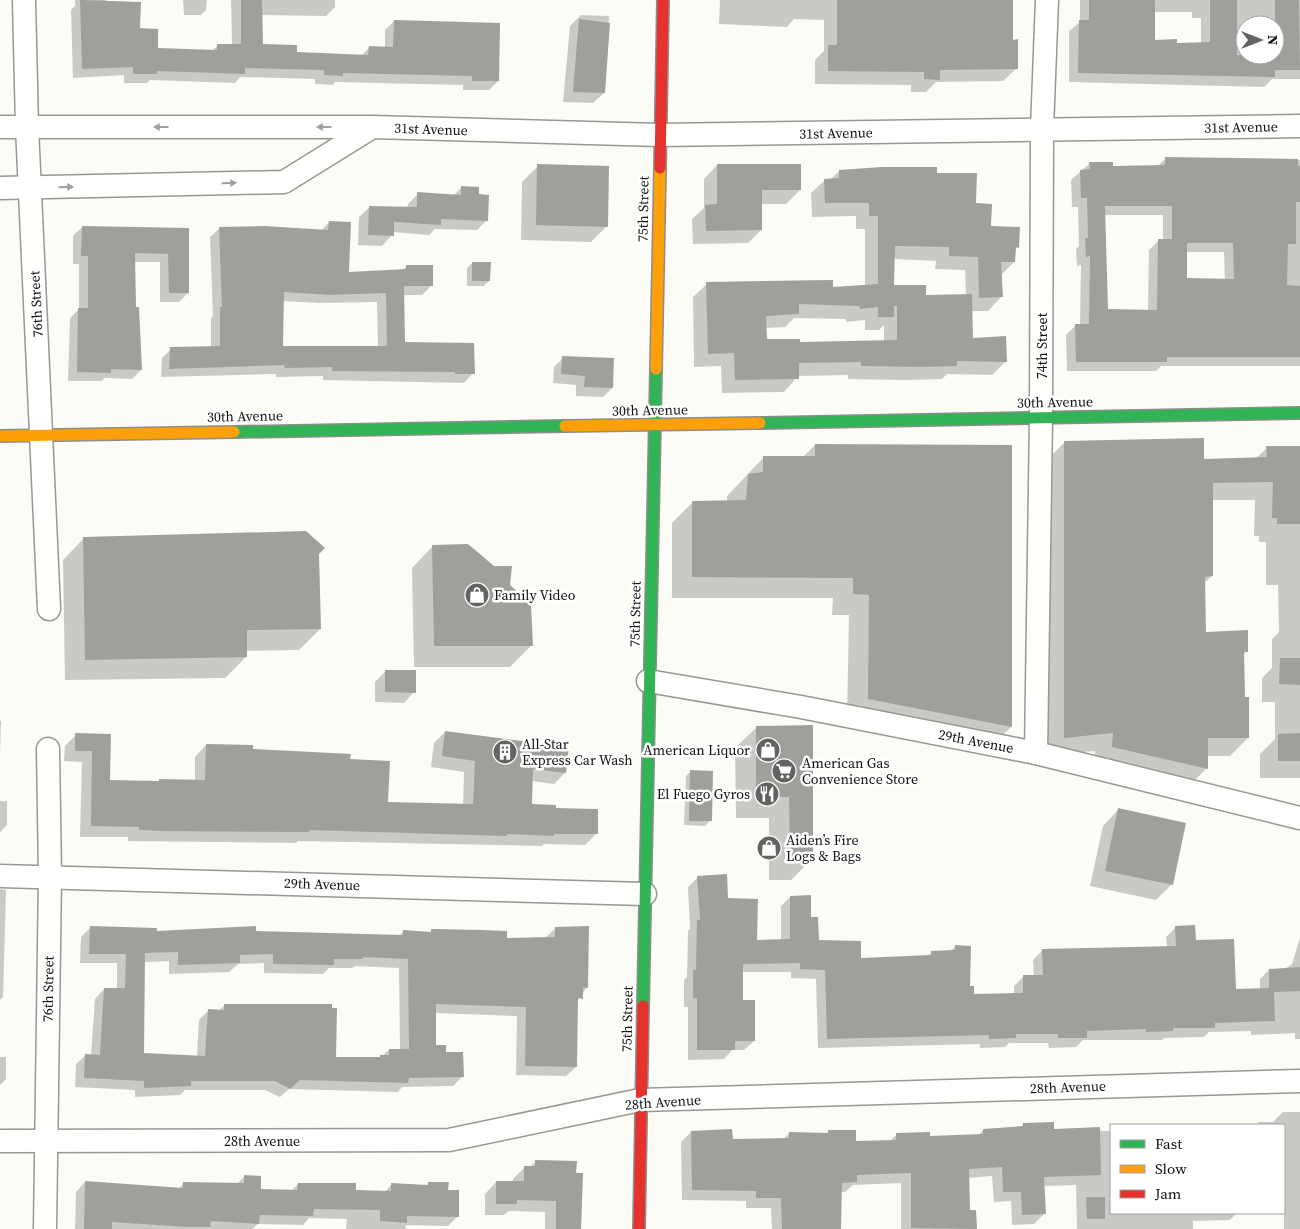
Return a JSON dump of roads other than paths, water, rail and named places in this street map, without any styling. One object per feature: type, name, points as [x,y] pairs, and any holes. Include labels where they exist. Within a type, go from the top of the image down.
[{"type":"street","name":"76th Street","points":[[24,0],[27,127],[49,609]]},
{"type":"street","name":"75th Street","points":[[639,1229],[648,681],[663,0]]},
{"type":"street","name":"74th Street","points":[[1036,753],[1041,417],[1042,129],[1047,0]]},
{"type":"street","name":"31st Avenue","points":[[0,127],[372,127],[660,135],[1300,126]]},
{"type":"street","points":[[0,188],[284,182],[372,127]]},
{"type":"street","name":"30th Avenue","points":[[0,436],[1300,413]]},
{"type":"street","name":"29th Avenue","points":[[648,681],[801,707],[1036,753],[1300,818]]},
{"type":"street","name":"76th Street","points":[[45,1229],[50,876],[48,749]]},
{"type":"street","name":"29th Avenue","points":[[0,876],[645,894]]},
{"type":"street","name":"28th Avenue","points":[[0,1141],[448,1140],[640,1100],[1300,1081]]},
{"type":"place","name":"Family Video","points":[[477,595]]},
{"type":"place","name":"American Liquor","points":[[768,750]]},
{"type":"place","name":"All-Star Express Car Wash","points":[[505,752]]},
{"type":"place","name":"American Gas Convenience Store","points":[[784,771]]},
{"type":"place","name":"El Fuego Gyros","points":[[767,794]]},
{"type":"place","name":"Aiden’s Fire Logs & Bags","points":[[769,848]]}]
